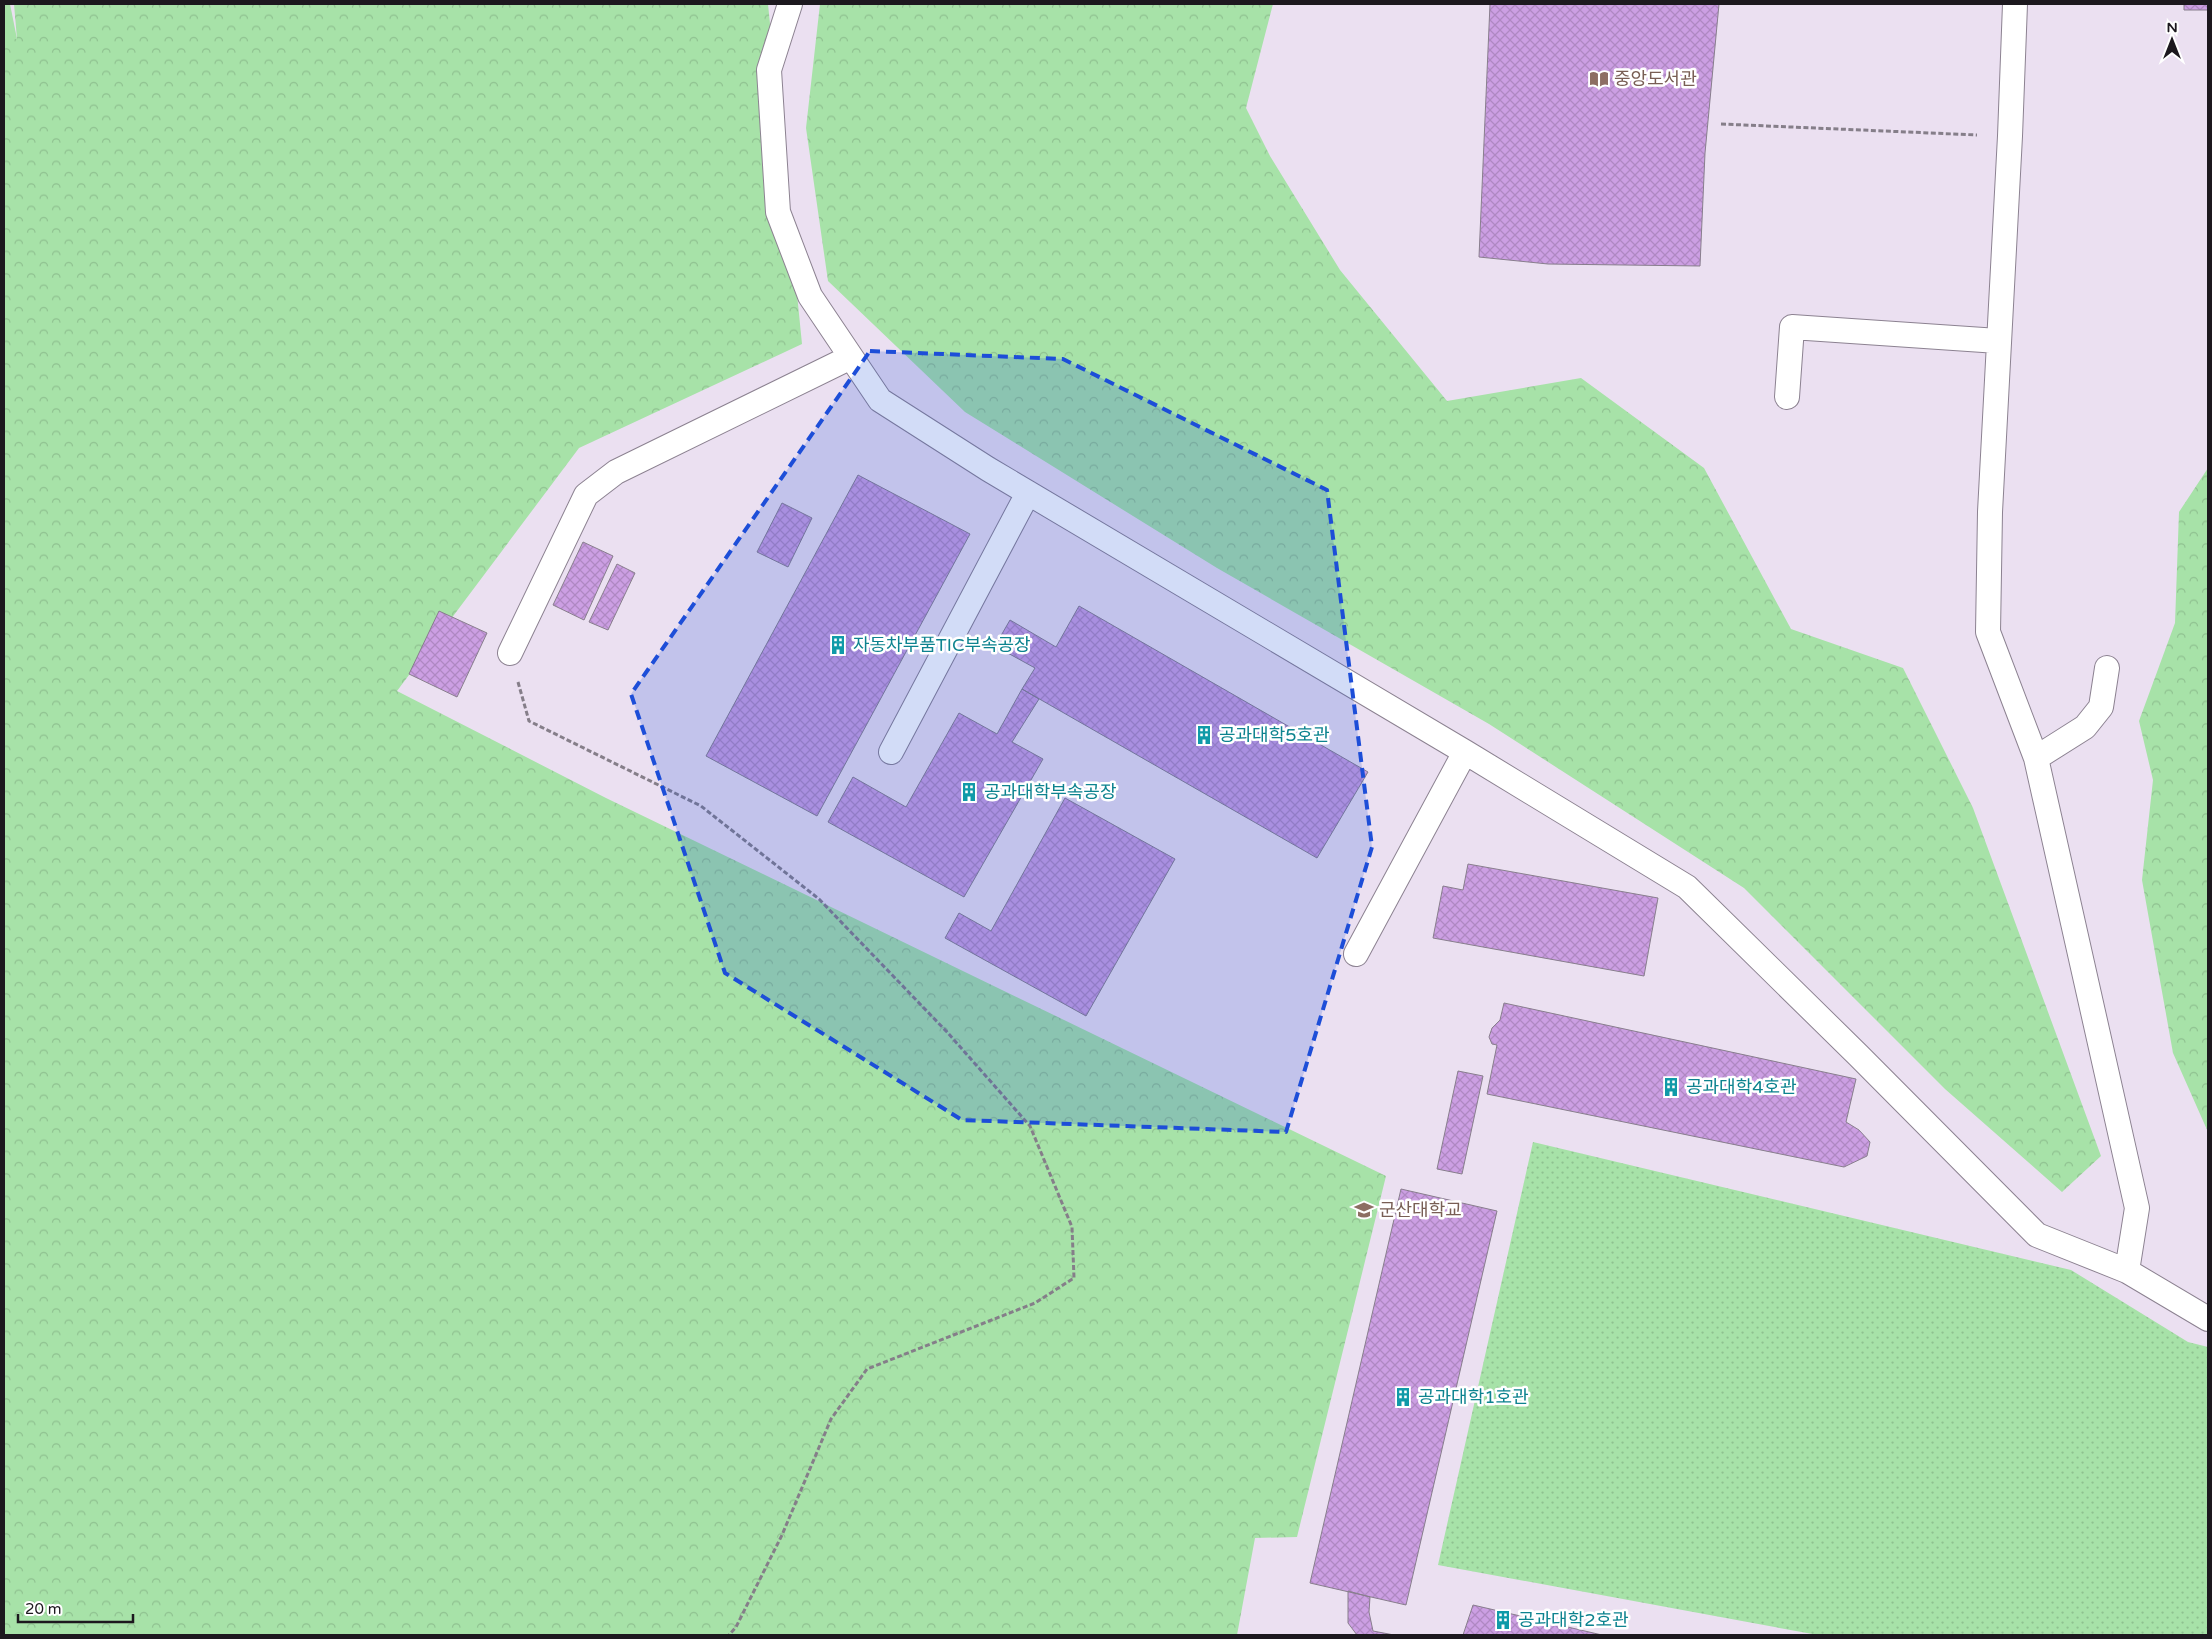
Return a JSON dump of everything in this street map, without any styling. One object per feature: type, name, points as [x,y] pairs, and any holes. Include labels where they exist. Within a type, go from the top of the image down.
[{"type":"lane","points":[[790,4],[769,70],[778,212],[810,296],[880,400],[1028,493],[1465,752],[1687,887],[2037,1235],[2128,1271],[2208,1320]]},
{"type":"lane","points":[[2015,4],[1990,512],[1988,632],[2036,758],[2137,1208],[2128,1271]]},
{"type":"lane","points":[[1787,397],[1792,327],[1998,341]]},
{"type":"lane","points":[[510,653],[586,494],[616,472],[851,357]]},
{"type":"lane","points":[[891,752],[1028,493]]},
{"type":"lane","points":[[2036,758],[2085,727],[2101,708],[2107,668]]},
{"type":"lane","points":[[1356,954],[1465,752]]},
{"type":"path","points":[[1721,124],[2010,136]]},
{"type":"path","points":[[510,653],[529,721],[701,806],[819,899],[947,1032],[1030,1126],[1072,1227],[1074,1278],[1035,1303],[867,1369],[831,1419],[782,1535],[736,1627],[729,1635]]},
{"type":"highlighted area","points":[[870,351],[1063,359],[1327,490],[1372,847],[1286,1132],[962,1120],[725,973],[631,694]]},
{"type":"green space","points":[[4,4],[10,4],[17,39],[4,39]]},
{"type":"green space","points":[[14,4],[768,4],[802,344],[579,448],[397,691],[606,798],[1386,1176],[1297,1537],[1255,1538],[1237,1635],[4,1635],[4,39],[17,39]]},
{"type":"green space","points":[[820,4],[1273,4],[1246,108],[1270,156],[1340,270],[1447,401],[1581,378],[1704,468],[1791,629],[1903,668],[1973,808],[2101,1156],[2062,1192],[1945,1089],[1744,888],[1489,724],[1217,568],[965,412],[828,281],[806,128]]},
{"type":"green space","points":[[2208,468],[2208,1132],[2173,1053],[2142,880],[2153,780],[2139,721],[2175,623],[2179,512]]},
{"type":"green space","points":[[1533,1142],[2071,1270],[2188,1342],[2208,1347],[2208,1635],[1818,1635],[1438,1565]]},
{"type":"building","name":"중앙도서관","points":[[1490,4],[1719,4],[1705,153],[1700,266],[1548,264],[1479,257]]},
{"type":"building","points":[[2184,4],[2208,4],[2208,10],[2184,10]]},
{"type":"building","name":"자동차부품TIC부속공장","points":[[858,475],[970,534],[817,816],[706,756]]},
{"type":"building","points":[[782,503],[812,518],[788,567],[757,552]]},
{"type":"building","points":[[583,542],[613,556],[584,620],[553,605]]},
{"type":"building","points":[[617,564],[635,573],[608,630],[589,622]]},
{"type":"building","name":"공과대학5호관","points":[[1079,606],[1368,772],[1317,858],[1022,689],[1035,668],[995,646],[1010,620],[1056,647]]},
{"type":"building","points":[[439,611],[487,633],[457,697],[409,674]]},
{"type":"building","name":"공과대학부속공장","points":[[1022,689],[1039,699],[1012,742],[1043,759],[964,897],[828,822],[853,777],[906,807],[959,713],[997,734]]},
{"type":"building","points":[[1065,798],[1175,859],[1086,1016],[945,938],[959,913],[991,931]]},
{"type":"building","points":[[1468,864],[1658,898],[1644,976],[1433,938],[1443,886],[1463,890]]},
{"type":"building","name":"공과대학4호관","points":[[1504,1003],[1856,1079],[1846,1122],[1859,1130],[1870,1142],[1867,1156],[1844,1167],[1487,1094],[1497,1045],[1492,1044],[1489,1037],[1492,1028],[1500,1020]]},
{"type":"building","points":[[1458,1071],[1483,1076],[1462,1174],[1437,1169]]},
{"type":"building","name":"공과대학1호관","points":[[1401,1189],[1497,1211],[1406,1605],[1310,1583]]},
{"type":"building","points":[[1348,1591],[1370,1597],[1369,1612],[1373,1631],[1394,1635],[1357,1635],[1348,1623]]},
{"type":"building","name":"공과대학2호관","points":[[1473,1605],[1602,1635],[1463,1635]]},
{"type":"place","name":"중앙도서관","points":[[1599,79]]},
{"type":"place","name":"자동차부품TIC부속공장","points":[[838,645]]},
{"type":"place","name":"공과대학5호관","points":[[1204,735]]},
{"type":"place","name":"공과대학부속공장","points":[[969,792]]},
{"type":"place","name":"공과대학4호관","points":[[1671,1087]]},
{"type":"place","name":"군산대학교","points":[[1364,1210]]},
{"type":"place","name":"공과대학1호관","points":[[1403,1397]]},
{"type":"place","name":"공과대학2호관","points":[[1503,1620]]}]
